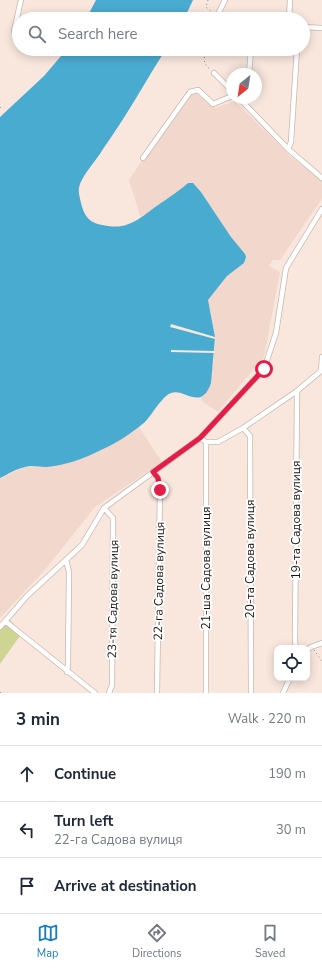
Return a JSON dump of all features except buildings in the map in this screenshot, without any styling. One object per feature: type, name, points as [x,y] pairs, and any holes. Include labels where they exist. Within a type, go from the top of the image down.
[{"type":"street","points":[[18,12],[21,0]]},
{"type":"street","points":[[219,12],[225,0]]},
{"type":"street","points":[[289,12],[290,0]]},
{"type":"street","points":[[310,27],[322,28]]},
{"type":"street","points":[[249,68],[250,56]]},
{"type":"street","points":[[288,149],[291,142],[297,56]]},
{"type":"street","points":[[214,73],[226,85]]},
{"type":"street","points":[[143,158],[190,92],[198,90],[213,104],[226,99]]},
{"type":"street","points":[[246,106],[288,149],[322,178]]},
{"type":"street","points":[[0,627],[27,596],[82,545],[104,508],[200,438],[264,369],[276,333],[286,268],[322,209]]},
{"type":"street","points":[[200,438],[206,442],[218,442],[243,428],[297,391],[322,371],[322,357]]},
{"type":"street","name":"19-та Садова вулиця","points":[[296,645],[297,391]]},
{"type":"street","name":"20-та Садова вулиця","points":[[243,428],[250,436],[251,693]]},
{"type":"street","name":"21-ша Садова вулиця","points":[[206,442],[206,693]]},
{"type":"street","name":"22-га Садова вулиця","points":[[153,472],[158,478],[160,490],[157,693]]},
{"type":"street","name":"23-тя Садова вулиця","points":[[104,508],[113,518],[112,685],[109,693]]},
{"type":"street","points":[[66,560],[69,572],[67,672]]},
{"type":"street","points":[[5,620],[67,672],[95,693]]},
{"type":"street","points":[[311,647],[322,642]]},
{"type":"street","points":[[283,693],[289,681]]},
{"type":"path","points":[[208,0],[206,7],[212,12]]},
{"type":"path","points":[[205,56],[206,66],[214,73]]},
{"type":"path","points":[[311,647],[322,661]]},
{"type":"shaded area","points":[[189,88],[215,108],[226,104],[238,104],[290,156],[322,180],[322,199],[280,260],[273,260],[269,266],[280,272],[264,357],[218,412],[202,401],[201,397],[205,395],[213,365],[215,337],[208,300],[227,276],[244,263],[231,237],[201,192],[188,183],[141,219],[129,180]]},
{"type":"shaded area","points":[[139,427],[162,462],[95,507],[44,571],[0,618],[0,478],[25,467],[64,464],[101,450]]},
{"type":"green space","points":[[9,619],[22,633],[0,664],[0,630]]},
{"type":"water","points":[[96,0],[193,0],[187,12],[90,12]]},
{"type":"water","points":[[61,56],[162,56],[120,125],[80,183],[79,195],[85,213],[90,220],[97,224],[117,227],[138,220],[188,183],[193,183],[201,192],[246,257],[244,263],[227,276],[208,300],[215,337],[211,383],[207,392],[198,398],[182,393],[171,393],[164,398],[145,422],[135,430],[124,438],[88,456],[53,466],[25,467],[15,470],[0,478],[0,117],[44,76]]},
{"type":"pier","points":[[171,324],[215,337],[215,339],[170,327]]},
{"type":"pier","points":[[171,350],[214,351],[214,353],[171,352]]},
{"type":"route","points":[[160,490],[158,478],[153,472],[200,438],[264,369]]}]
